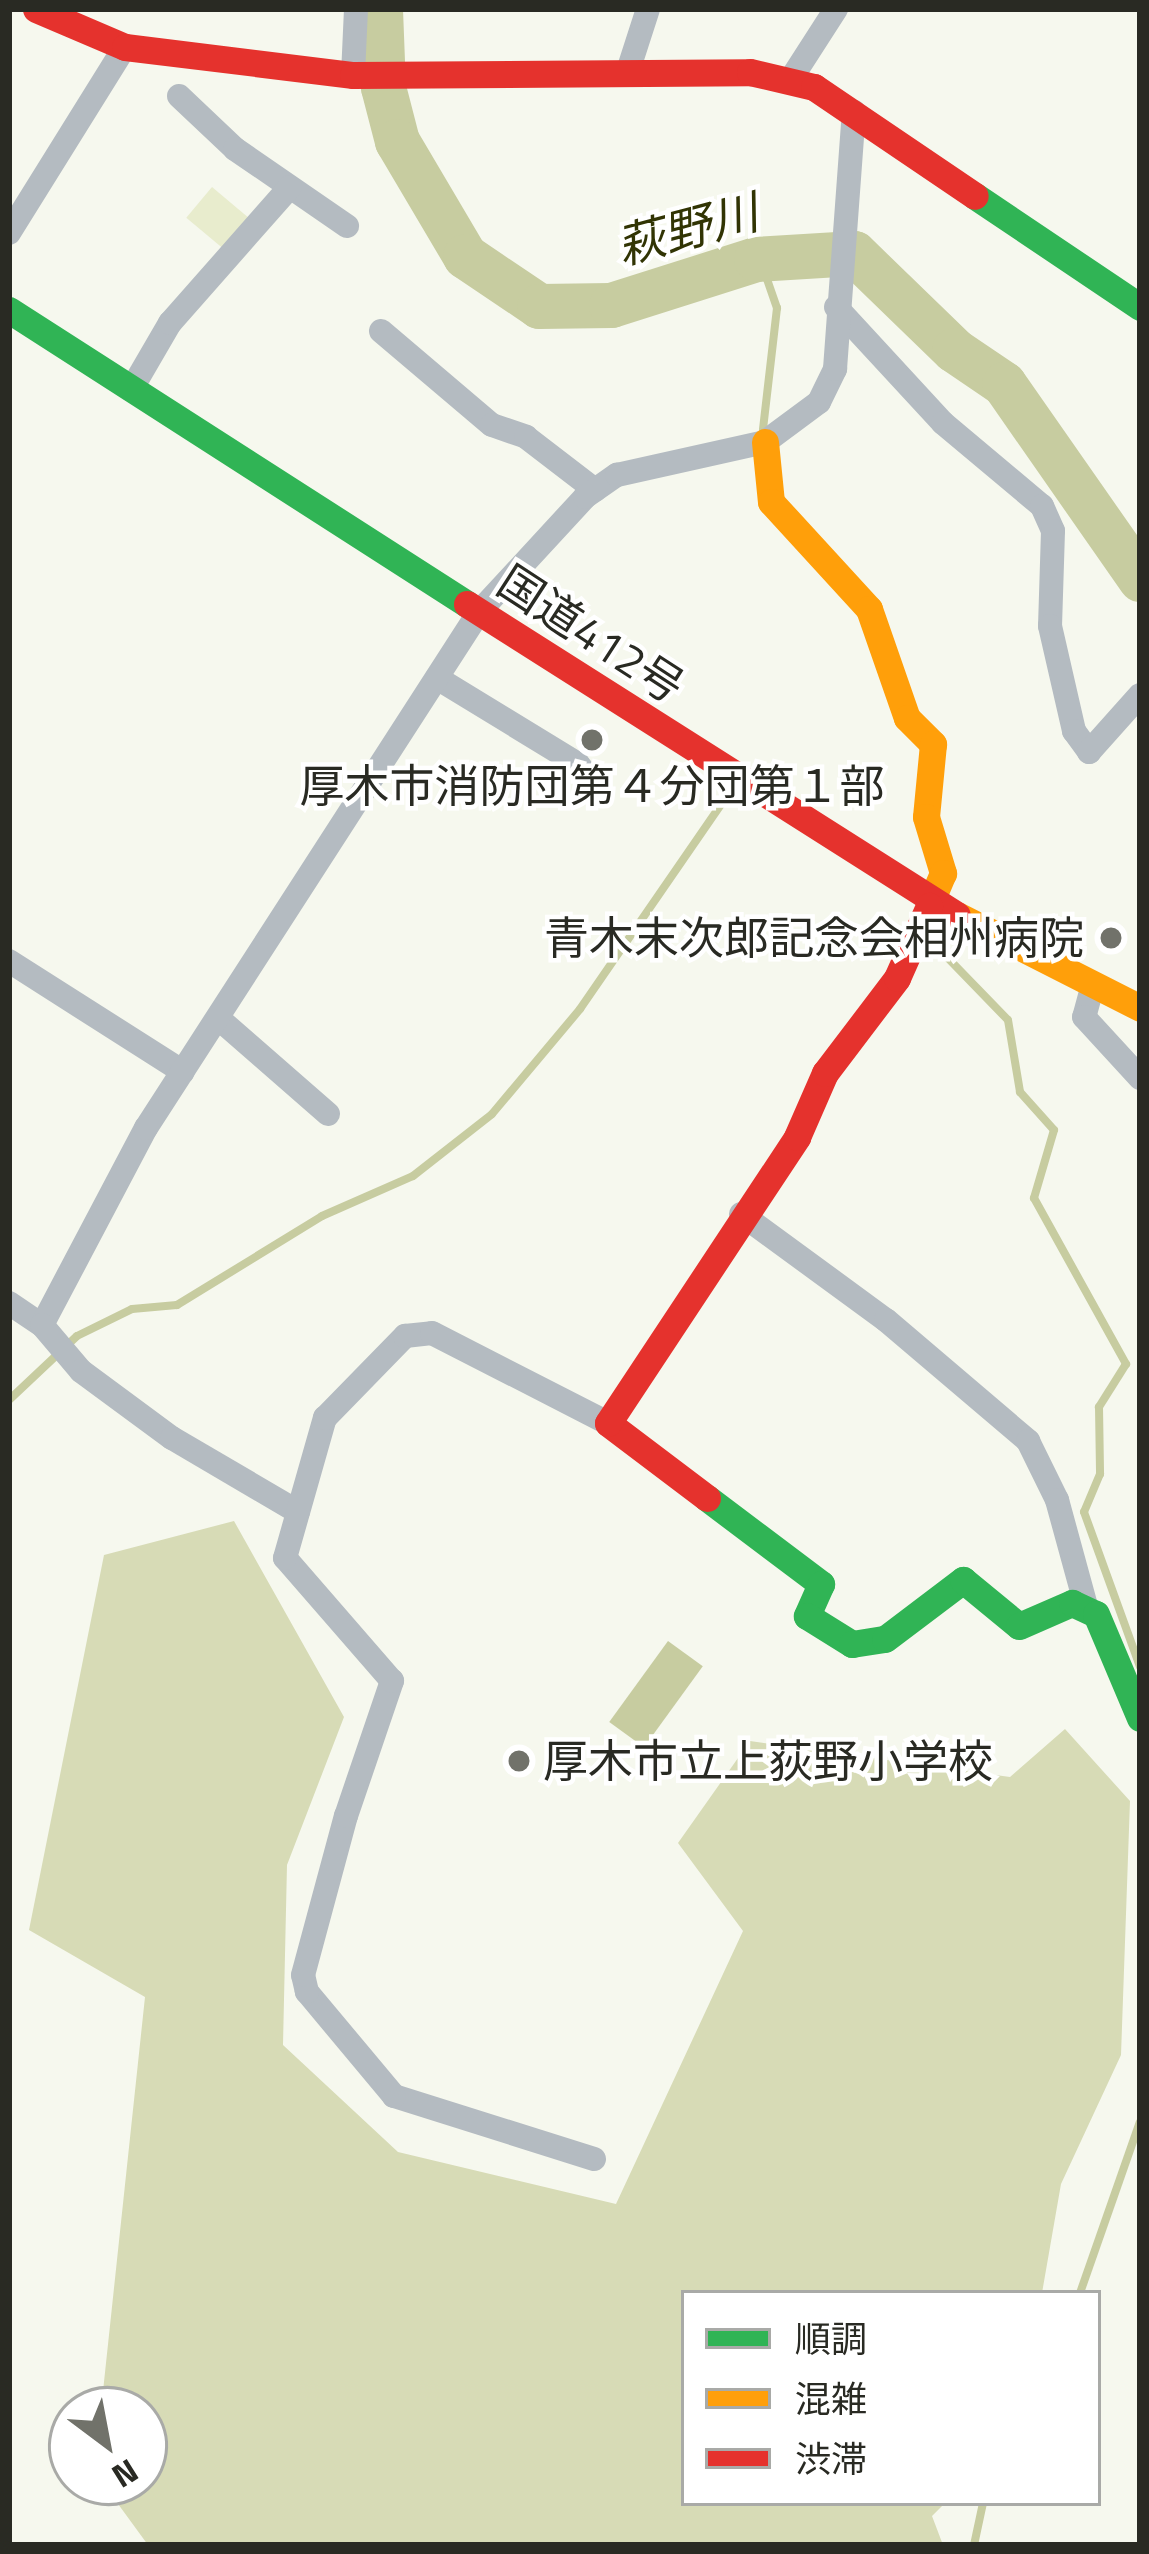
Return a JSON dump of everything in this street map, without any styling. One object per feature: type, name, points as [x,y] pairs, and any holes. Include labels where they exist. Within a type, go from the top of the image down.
[{"type":"main road","points":[[36,9],[125,47],[353,75],[750,71],[789,82],[854,112],[1087,279],[1140,307]]},
{"type":"main road","name":"国道412号","points":[[9,310],[929,900],[1092,988],[1140,1008]]},
{"type":"main road","points":[[765,442],[771,502],[868,609],[908,718],[933,745],[926,818],[944,873],[897,977],[825,1073],[797,1137],[741,1214],[608,1423],[821,1584],[805,1606],[807,1616],[852,1645],[885,1639],[963,1580],[1018,1626],[1072,1603],[1086,1606],[1140,1718]]},
{"type":"street","points":[[353,75],[356,9]]},
{"type":"street","points":[[627,74],[648,9]]},
{"type":"street","points":[[789,82],[836,9]]},
{"type":"street","points":[[9,233],[125,47]]},
{"type":"street","points":[[179,96],[290,187],[347,226]]},
{"type":"street","points":[[42,1324],[183,1072],[479,612],[595,490],[617,476],[765,442],[819,402],[835,369],[839,242],[854,112]]},
{"type":"street","points":[[131,390],[170,323],[290,187]]},
{"type":"street","points":[[837,298],[943,423],[1042,506],[1054,531],[1050,626],[1074,730],[1089,752],[1140,695]]},
{"type":"street","points":[[381,332],[492,425],[526,437],[595,490]]},
{"type":"street","points":[[437,678],[578,764],[593,783]]},
{"type":"street","points":[[9,961],[183,1072]]},
{"type":"street","points":[[1092,988],[1084,1017],[1140,1078]]},
{"type":"street","points":[[218,1018],[328,1114]]},
{"type":"street","points":[[741,1214],[886,1320],[1028,1441],[1057,1500],[1086,1606]]},
{"type":"street","points":[[9,1304],[42,1324],[81,1371],[172,1438],[298,1512]]},
{"type":"street","points":[[594,2159],[394,2096],[307,1992],[303,1975],[346,1816],[392,1681],[297,1581],[285,1558],[325,1418],[406,1336],[432,1333],[608,1423]]},
{"type":"shaded area","points":[[212,187],[252,220],[226,251],[186,218]]},
{"type":"shaded area","points":[[234,1521],[344,1717],[287,1865],[283,2045],[398,2152],[616,2204],[743,1931],[678,1843],[750,1741],[1010,1777],[1065,1729],[1130,1801],[1121,2055],[1061,2184],[1043,2290],[681,2290],[681,2506],[942,2506],[932,2516],[943,2545],[148,2545],[120,2506],[168,2506],[168,2386],[104,2386],[145,1997],[29,1930],[104,1555]]},
{"type":"shaded area","points":[[668,1641],[703,1666],[644,1747],[609,1722]]},
{"type":"waterway","name":"萩野川","points":[[380,9],[383,87],[397,141],[465,256],[539,306],[611,305],[756,259],[854,253],[954,350],[1004,384],[1140,579]]},
{"type":"waterway","points":[[760,259],[777,308],[763,429]]},
{"type":"waterway","points":[[9,1400],[77,1336],[132,1309],[177,1305],[322,1216],[413,1176],[492,1114],[580,1009],[723,802]]},
{"type":"waterway","points":[[943,953],[1008,1020],[1020,1092],[1054,1130],[1034,1198],[1126,1364],[1099,1407],[1100,1474],[1084,1512],[1140,1667]]},
{"type":"waterway","points":[[1081,2290],[1140,2122]]},
{"type":"waterway","points":[[974,2545],[982,2506]]},
{"type":"traffic: fast","points":[[975,196],[1140,307]]},
{"type":"traffic: fast","points":[[9,310],[467,604]]},
{"type":"traffic: fast","points":[[707,1498],[821,1584],[807,1616],[852,1644],[885,1639],[963,1580],[1019,1626],[1072,1603],[1096,1614],[1140,1718]]},
{"type":"traffic: slow","points":[[765,442],[771,502],[869,609],[907,718],[933,744],[926,817],[943,873],[929,906]]},
{"type":"traffic: slow","points":[[957,915],[1140,1008]]},
{"type":"traffic: jam","points":[[36,9],[125,47],[353,75],[750,72],[814,87],[975,196]]},
{"type":"traffic: jam","points":[[467,604],[957,915]]},
{"type":"traffic: jam","points":[[707,1498],[608,1423],[797,1137],[825,1073],[897,978],[929,906]]},
{"type":"place","name":"厚木市消防団第４分団第１部","points":[[592,740]]},
{"type":"place","name":"青木末次郎記念会相州病院","points":[[1111,938]]},
{"type":"place","name":"厚木市立上荻野小学校","points":[[519,1761]]}]
